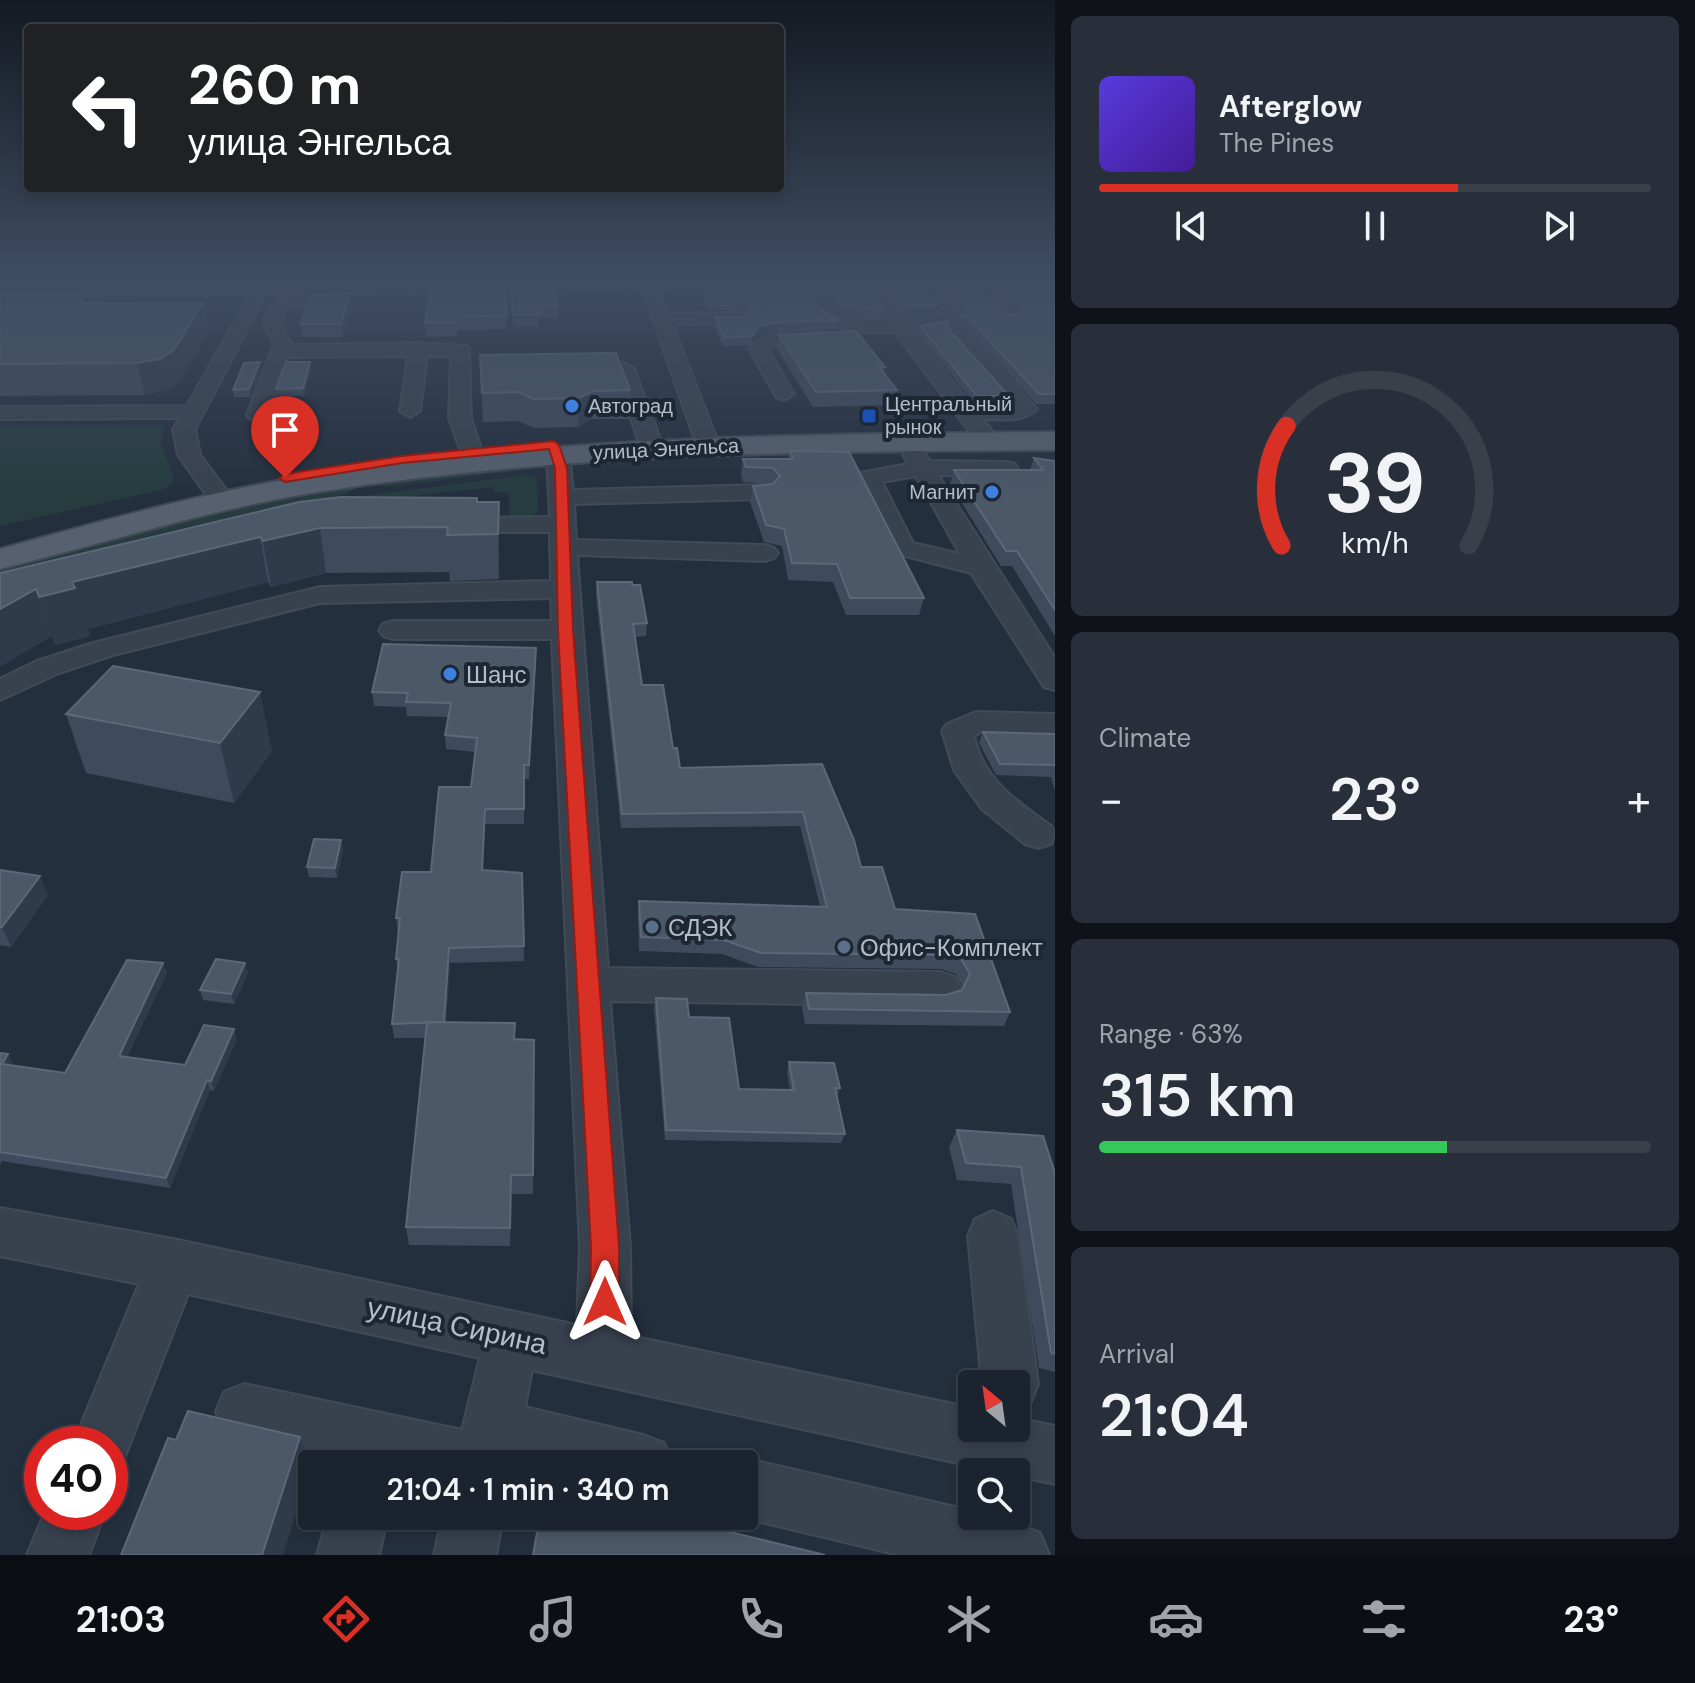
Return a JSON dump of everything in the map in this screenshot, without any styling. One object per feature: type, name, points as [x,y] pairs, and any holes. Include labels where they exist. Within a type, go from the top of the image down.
[{"type":"main road","name":"улица Энгельса","points":[[0,546],[339,469],[471,452],[903,437],[974,422],[1055,431]]},
{"type":"main road","name":"улица Энгельса","points":[[903,437],[1010,455],[1055,441]]},
{"type":"main road","name":"улица Энгельса","points":[[0,559],[219,497],[556,450]]},
{"type":"street","points":[[219,497],[185,449],[184,429],[226,353]]},
{"type":"street","points":[[257,415],[279,353]]},
{"type":"street","points":[[410,411],[418,353]]},
{"type":"street","points":[[460,353],[460,418],[471,452]]},
{"type":"street","points":[[671,353],[708,442]]},
{"type":"street","points":[[759,353],[784,394]]},
{"type":"street","points":[[920,353],[974,422],[1027,409],[976,353]]},
{"type":"street","points":[[624,369],[651,444]]},
{"type":"street","points":[[0,413],[193,412]]},
{"type":"street","points":[[903,437],[981,567],[1055,681]]},
{"type":"street","points":[[556,450],[563,523],[566,630],[605,1247],[604,1358]]},
{"type":"street","points":[[981,567],[903,548],[868,478],[1010,455],[1033,462]]},
{"type":"street","points":[[424,525],[563,523],[762,492]]},
{"type":"street","points":[[563,523],[765,553]]},
{"type":"street","points":[[0,691],[48,667],[103,649],[320,595],[565,589]]},
{"type":"street","points":[[393,630],[566,630]]},
{"type":"street","points":[[1038,835],[986,796],[972,777],[957,738],[958,731],[976,722],[1055,724]]},
{"type":"street","points":[[589,984],[940,989]]},
{"type":"street","name":"улица Сирина","points":[[0,1232],[1030,1443]]},
{"type":"street","points":[[993,1236],[1008,1370]]},
{"type":"street","points":[[109,1426],[173,1265]]},
{"type":"street","points":[[487,1450],[512,1338]]},
{"type":"street","points":[[244,1412],[369,1450]]},
{"type":"street","points":[[758,1491],[1018,1555]]},
{"type":"street","points":[[58,1555],[68,1530]]},
{"type":"street","points":[[348,1555],[354,1530]]},
{"type":"street","points":[[465,1555],[470,1530]]},
{"type":"green space","points":[[0,425],[164,425],[161,445],[174,478],[171,485],[161,490],[0,526]]},
{"type":"green space","points":[[530,469],[386,487],[371,482],[438,472]]},
{"type":"green space","points":[[527,475],[537,478],[538,512],[528,517],[510,518],[508,493],[494,492],[493,487],[284,510],[368,495]]},
{"type":"green space","points":[[355,485],[355,489],[345,494],[162,532],[0,578],[0,569],[88,545],[221,512]]},
{"type":"building","points":[[0,353],[170,353],[160,359],[137,363],[0,364]]},
{"type":"building","points":[[616,353],[630,390],[593,391],[579,398],[534,399],[518,392],[482,393],[480,355]]},
{"type":"building","points":[[790,353],[873,353],[885,367],[879,367],[897,390],[816,392]]},
{"type":"building","points":[[942,353],[970,353],[1009,396],[977,396]]},
{"type":"building","points":[[1001,353],[1055,353],[1055,394],[1039,394]]},
{"type":"building","points":[[260,362],[249,389],[233,390],[244,363]]},
{"type":"building","points":[[286,362],[310,362],[303,388],[276,389]]},
{"type":"building","points":[[790,451],[849,452],[924,598],[850,598],[837,564],[792,563],[784,529],[766,525],[753,486],[773,484],[780,476],[773,468],[746,467],[743,459],[793,459]]},
{"type":"building","points":[[1034,458],[1055,461],[1055,610],[1017,551],[1006,551],[954,470],[1043,470]]},
{"type":"building","points":[[341,497],[477,498],[477,502],[499,502],[498,534],[447,535],[448,527],[320,528],[263,541],[260,537],[72,582],[75,588],[39,597],[36,589],[0,609],[0,573],[299,502]]},
{"type":"building","points":[[597,582],[632,582],[632,585],[640,585],[647,623],[633,624],[642,685],[663,685],[673,748],[677,748],[680,768],[822,764],[854,840],[861,867],[882,867],[895,909],[975,914],[1010,1012],[809,1009],[806,993],[946,995],[962,990],[970,974],[962,960],[946,955],[761,953],[724,940],[641,937],[639,901],[827,907],[803,812],[622,814]]},
{"type":"building","points":[[383,644],[536,648],[529,765],[524,765],[524,809],[485,809],[482,870],[522,873],[524,946],[449,948],[444,1022],[392,1024],[399,959],[396,959],[400,918],[396,918],[402,872],[431,872],[439,787],[471,787],[477,738],[445,735],[451,703],[406,702],[408,693],[372,692]]},
{"type":"building","points":[[113,666],[260,692],[220,743],[66,714]]},
{"type":"building","points":[[983,732],[1055,734],[1055,765],[1000,764]]},
{"type":"building","points":[[314,839],[341,840],[335,868],[307,867]]},
{"type":"building","points":[[0,870],[40,876],[2,927],[0,927]]},
{"type":"building","points":[[216,959],[245,963],[231,994],[200,990]]},
{"type":"building","points":[[127,960],[163,963],[119,1056],[185,1065],[204,1025],[234,1029],[211,1081],[207,1080],[166,1178],[0,1152],[0,1053],[8,1054],[2,1064],[65,1073]]},
{"type":"building","points":[[656,998],[687,999],[689,1017],[729,1018],[739,1089],[794,1090],[789,1062],[834,1063],[840,1088],[835,1088],[845,1134],[666,1130]]},
{"type":"building","points":[[427,1022],[515,1023],[514,1039],[534,1040],[533,1175],[511,1175],[510,1228],[406,1227]]},
{"type":"building","points":[[957,1130],[1043,1136],[1055,1173],[1055,1354],[1051,1353],[1021,1167],[966,1163]]},
{"type":"building","points":[[188,1411],[300,1437],[262,1555],[121,1555],[168,1438],[176,1440]]},
{"type":"building","points":[[537,1530],[722,1530],[825,1555],[533,1555]]},
{"type":"place","name":"Автоград","points":[[572,406]]},
{"type":"place","name":"Центральный рынок","points":[[869,416]]},
{"type":"place","name":"Магнит","points":[[992,492]]},
{"type":"place","name":"Шанс","points":[[450,674]]},
{"type":"place","name":"СДЭК","points":[[652,927]]},
{"type":"place","name":"Офис-Комплект","points":[[844,947]]},
{"type":"route","points":[[285,478],[402,459],[554,445],[561,468],[566,630],[605,1247],[605,1302]]}]
